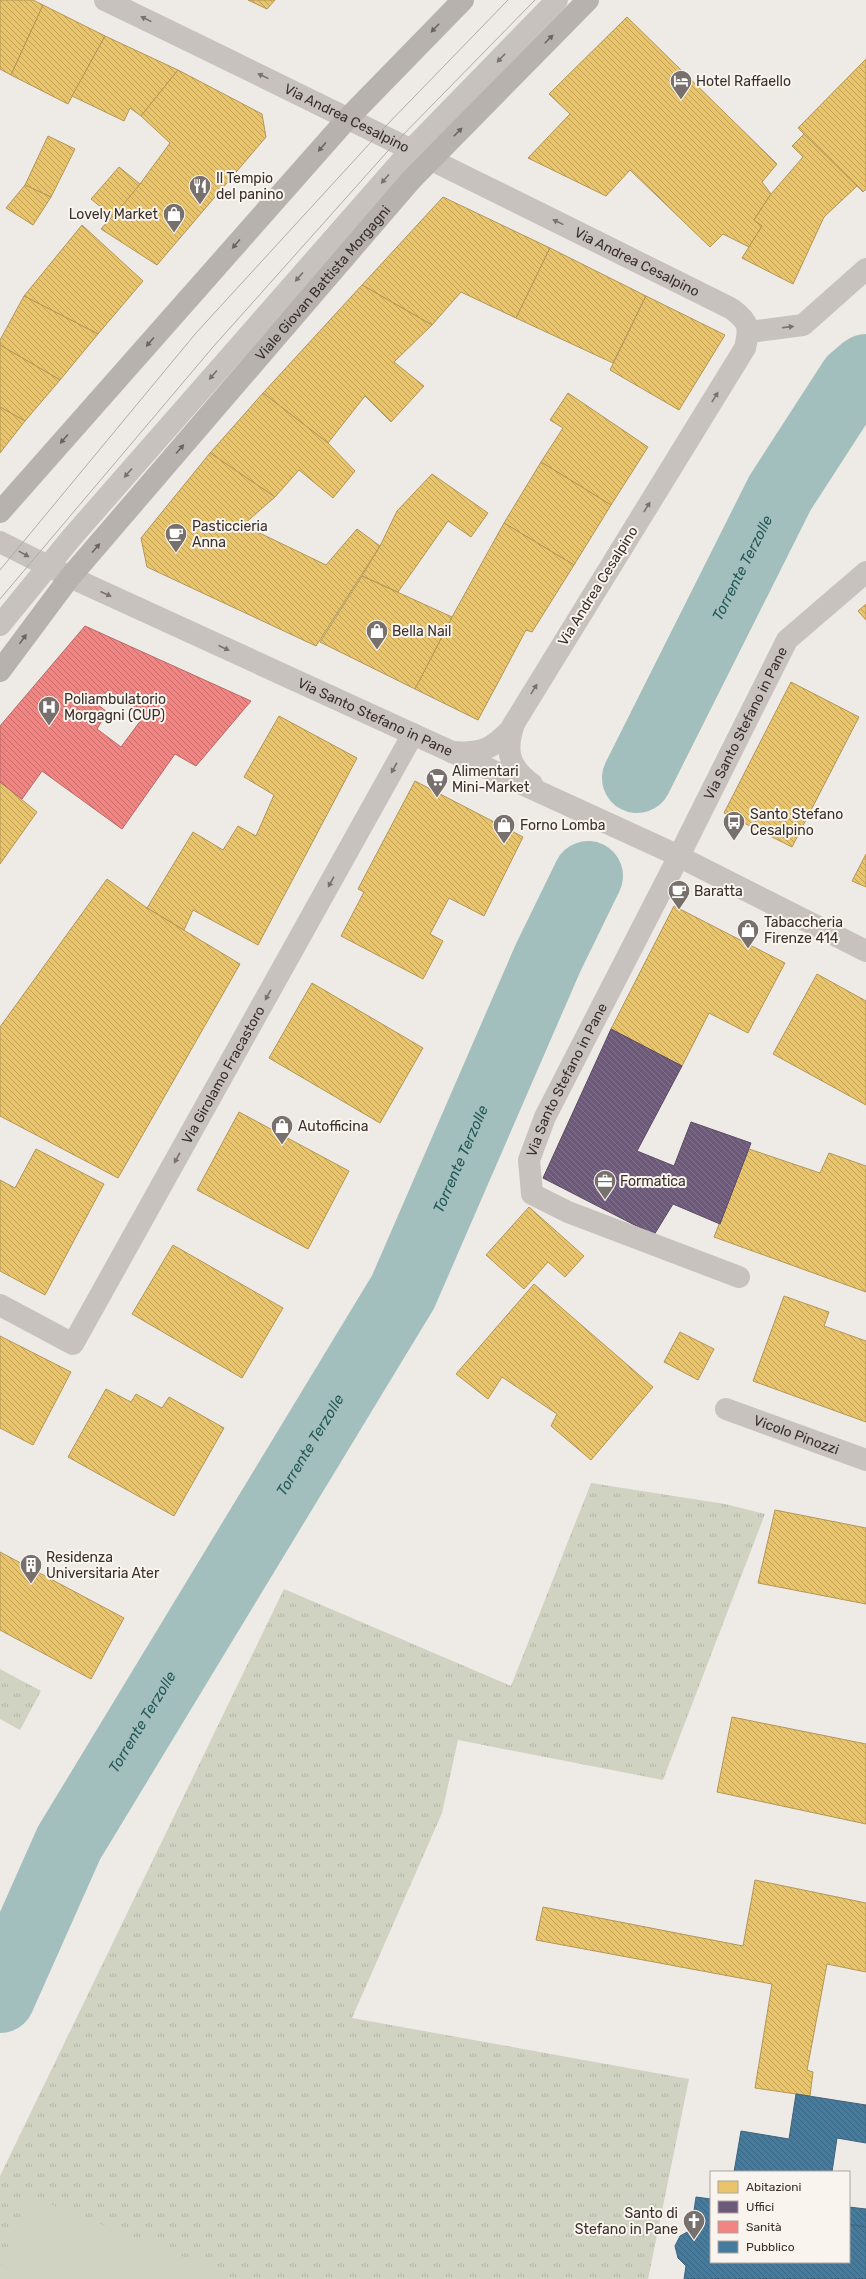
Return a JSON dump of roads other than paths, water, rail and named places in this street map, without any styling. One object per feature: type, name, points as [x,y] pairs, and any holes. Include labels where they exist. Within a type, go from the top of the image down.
[{"type":"main road","points":[[0,512],[348,118],[463,0]]},
{"type":"main road","name":"Viale Giovan Battista Morgagni","points":[[0,671],[70,577],[406,186],[588,0]]},
{"type":"street","name":"Via Andrea Cesalpino","points":[[105,0],[348,118],[732,308],[744,318],[749,332],[746,348],[504,737],[487,750],[478,753],[452,752]]},
{"type":"street","name":"Viale Giovan Battista Morgagni","points":[[0,625],[48,566],[411,150],[557,0]]},
{"type":"street","points":[[749,332],[803,325],[866,269]]},
{"type":"street","points":[[0,542],[70,577]]},
{"type":"street","name":"Via Santo Stefano in Pane","points":[[739,1277],[568,1212],[532,1194],[529,1160],[545,1116],[672,853],[787,640],[866,572]]},
{"type":"street","name":"Via Santo Stefano in Pane","points":[[70,577],[672,853],[866,951]]},
{"type":"street","name":"Via Andrea Cesalpino","points":[[514,722],[508,746],[510,755],[523,778],[550,796]]},
{"type":"street","name":"Via Girolamo Fracastoro","points":[[0,1305],[73,1344],[413,734]]},
{"type":"street","name":"Vicolo Pinozzi","points":[[726,1409],[866,1460]]},
{"type":"waterway","name":"Torrente Terzolle","points":[[637,778],[780,493],[853,380],[866,369]]},
{"type":"waterway","name":"Torrente Terzolle","points":[[0,1998],[69,1843],[403,1292],[548,958],[588,876]]},
{"type":"tram line","points":[[0,570],[196,333],[382,130],[508,0]]},
{"type":"tram line","points":[[0,599],[213,347],[395,143],[535,0]]},
{"type":"place","name":"Hotel Raffaello","points":[[681,100]]},
{"type":"place","name":"Il Tempio del panino","points":[[200,206]]},
{"type":"place","name":"Lovely Market","points":[[174,234]]},
{"type":"place","name":"Pasticcieria Anna","points":[[176,554]]},
{"type":"place","name":"Bella Nail","points":[[377,650]]},
{"type":"place","name":"Poliambulatorio Morgagni (CUP)","points":[[49,726]]},
{"type":"place","name":"Alimentari Mini-Market","points":[[437,798]]},
{"type":"place","name":"Santo Stefano Cesalpino","points":[[734,842]]},
{"type":"place","name":"Forno Lomba","points":[[504,844]]},
{"type":"place","name":"Baratta","points":[[679,910]]},
{"type":"place","name":"Tabaccheria Firenze 414","points":[[748,950]]},
{"type":"place","name":"Autofficina","points":[[282,1146]]},
{"type":"place","name":"Formatica","points":[[605,1200]]},
{"type":"place","name":"Residenza Universitaria Ater","points":[[31,1584]]},
{"type":"place","name":"Santo di Stefano in Pane","points":[[694,2240]]}]
